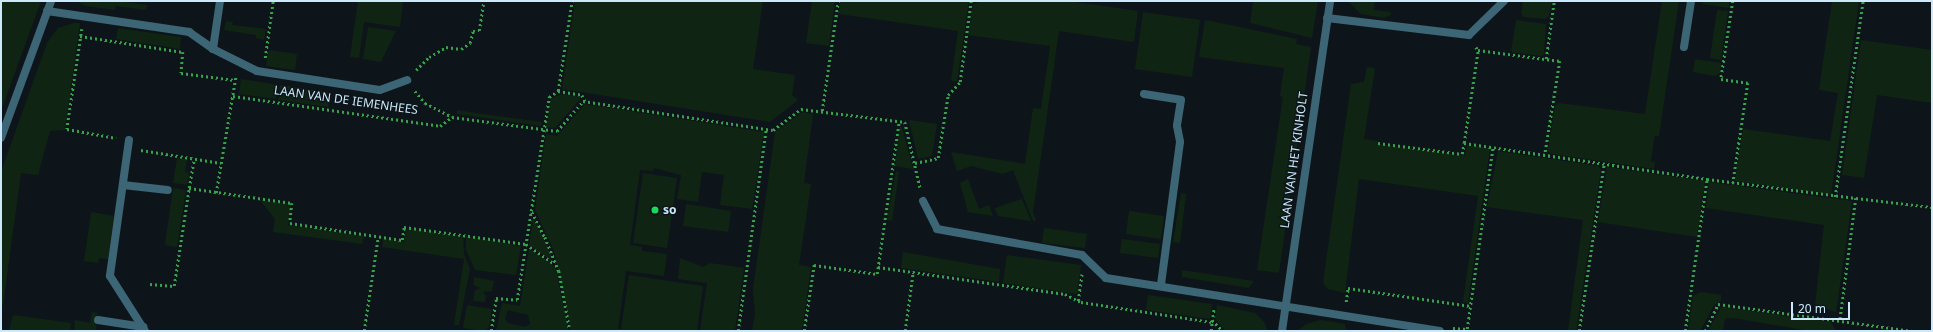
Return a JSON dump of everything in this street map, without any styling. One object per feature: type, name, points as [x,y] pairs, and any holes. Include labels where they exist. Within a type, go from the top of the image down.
[{"type":"street","points":[[1,138],[51,1]]},
{"type":"street","points":[[213,49],[220,1]]},
{"type":"street","name":"LAAN VAN HET KINHOLT","points":[[1282,331],[1330,1]]},
{"type":"street","points":[[1327,18],[1469,35],[1504,1]]},
{"type":"street","points":[[1684,47],[1691,1]]},
{"type":"street","name":"LAAN VAN DE IEMENHEES","points":[[47,11],[189,32],[213,49],[263,72],[380,90],[407,80]]},
{"type":"street","points":[[1144,94],[1181,100],[1177,126],[1180,142],[1161,285]]},
{"type":"street","points":[[128,144],[110,276],[144,329]]},
{"type":"street","points":[[123,185],[168,190]]},
{"type":"street","points":[[923,201],[937,229],[1082,255],[1106,278],[1286,304],[1440,331]]},
{"type":"street","points":[[98,320],[144,329]]},
{"type":"path","points":[[263,72],[273,1]]},
{"type":"path","points":[[484,1],[479,31],[473,31],[470,43],[460,49],[446,47],[429,57],[407,80],[425,103],[452,117],[557,131],[583,101],[585,101],[766,130],[773,130],[801,109],[905,122],[923,201]]},
{"type":"path","points":[[558,91],[572,1]]},
{"type":"path","points":[[822,111],[838,1]]},
{"type":"path","points":[[915,163],[938,158],[948,95],[960,82],[971,1]]},
{"type":"path","points":[[1546,59],[1554,1]]},
{"type":"path","points":[[1732,1],[1721,79],[1748,83],[1733,183]]},
{"type":"path","points":[[1834,197],[1863,1]]},
{"type":"path","points":[[83,16],[68,129],[194,159],[221,163]]},
{"type":"path","points":[[1378,143],[1462,154],[1478,50],[1469,35]]},
{"type":"path","points":[[80,36],[183,52],[181,73],[235,80]]},
{"type":"path","points":[[1478,50],[1560,61],[1545,155]]},
{"type":"path","points":[[216,193],[238,60]]},
{"type":"path","points":[[491,331],[496,298],[517,300],[548,97],[558,91],[582,95],[585,101]]},
{"type":"path","name":"LAAN VAN DE IEMENHEES","points":[[233,96],[440,126],[452,117]]},
{"type":"path","points":[[804,331],[814,265],[877,274],[899,122]]},
{"type":"path","points":[[738,331],[766,130]]},
{"type":"path","points":[[1464,143],[1834,197],[1856,198],[1932,207]]},
{"type":"path","points":[[1440,331],[1445,327],[1467,330],[1494,147]]},
{"type":"path","points":[[150,284],[174,286],[194,159]]},
{"type":"path","points":[[1579,331],[1604,164]]},
{"type":"path","points":[[1685,331],[1708,179]]},
{"type":"path","points":[[189,188],[292,204],[290,223],[402,240],[404,227],[526,244],[556,264]]},
{"type":"path","points":[[1840,321],[1856,198]]},
{"type":"path","points":[[531,212],[536,218],[556,264],[570,331]]},
{"type":"path","points":[[364,331],[378,236]]},
{"type":"path","points":[[1078,301],[1083,267],[1089,261]]},
{"type":"path","points":[[878,267],[1065,294],[1078,301],[1212,321],[1223,331]]},
{"type":"path","points":[[905,331],[913,272]]},
{"type":"path","points":[[1344,315],[1348,288],[1471,306]]},
{"type":"path","points":[[1210,331],[1216,294]]},
{"type":"path","points":[[1705,331],[1718,304],[1912,331]]},
{"type":"green space","points":[[1,1],[41,1],[1,111]]},
{"type":"green space","points":[[76,1],[118,1],[147,5],[146,10],[116,6],[115,10],[86,6]]},
{"type":"green space","points":[[358,1],[403,1],[400,27],[364,22],[359,58],[350,57]]},
{"type":"green space","points":[[575,1],[763,1],[753,69],[795,75],[792,95],[798,100],[770,122],[562,89]]},
{"type":"green space","points":[[812,1],[835,1],[829,46],[806,43]]},
{"type":"green space","points":[[840,1],[969,1],[957,81],[951,81],[958,31],[839,14]]},
{"type":"green space","points":[[980,1],[1068,1],[1138,11],[1134,42],[1059,31],[1033,212],[1036,221],[1033,221],[1013,170],[1002,174],[971,166],[957,171],[951,152],[1025,164],[1033,108],[1041,109],[1050,46],[968,35],[973,5]]},
{"type":"green space","points":[[1253,1],[1318,1],[1312,38],[1250,23]]},
{"type":"green space","points":[[1348,1],[1375,1],[1374,10],[1391,12],[1391,15],[1384,18],[1361,14]]},
{"type":"green space","points":[[1523,1],[1552,1],[1549,16],[1545,19],[1523,17],[1521,13]]},
{"type":"green space","points":[[1662,1],[1679,1],[1659,136],[1655,136],[1654,140],[1651,161],[1655,162],[1654,169],[1552,154],[1548,151],[1555,106],[1559,103],[1645,114]]},
{"type":"green space","points":[[1703,1],[1730,1],[1729,8],[1703,4]]},
{"type":"green space","points":[[1832,1],[1859,1],[1831,195],[1735,181],[1743,129],[1830,141],[1838,93],[1819,90]]},
{"type":"green space","points":[[1717,10],[1728,11],[1721,60],[1710,58]]},
{"type":"green space","points":[[1143,12],[1200,20],[1192,77],[1135,69]]},
{"type":"green space","points":[[1205,20],[1297,39],[1296,44],[1311,47],[1279,273],[1257,270],[1283,97],[1280,96],[1284,68],[1199,57]]},
{"type":"green space","points":[[1516,20],[1546,24],[1544,55],[1541,56],[1511,52]]},
{"type":"green space","points":[[226,21],[233,22],[232,25],[266,29],[264,40],[256,38],[256,35],[224,30]]},
{"type":"green space","points":[[74,23],[80,23],[65,130],[50,131],[38,175],[21,173],[3,305],[1,305],[1,172],[47,43],[58,28]]},
{"type":"green space","points":[[368,27],[396,31],[381,62],[363,59]]},
{"type":"green space","points":[[118,28],[181,37],[180,49],[116,39]]},
{"type":"green space","points":[[1861,40],[1932,50],[1932,103],[1877,95],[1864,178],[1842,175]]},
{"type":"green space","points":[[269,50],[297,54],[295,70],[266,66]]},
{"type":"green space","points":[[1695,59],[1721,63],[1720,73],[1715,76],[1693,72]]},
{"type":"green space","points":[[1367,67],[1375,68],[1364,139],[1377,141],[1377,144],[1465,156],[1467,145],[1490,148],[1468,303],[1463,302],[1478,196],[1359,179],[1345,293],[1328,289],[1323,283],[1351,84],[1364,82]]},
{"type":"green space","points":[[241,79],[278,85],[276,99],[239,94]]},
{"type":"green space","points":[[280,85],[330,92],[328,107],[278,100]]},
{"type":"green space","points":[[561,94],[582,97],[555,128],[546,127],[551,99]]},
{"type":"green space","points":[[585,104],[764,132],[752,209],[720,205],[724,175],[702,172],[698,202],[677,199],[681,175],[654,168],[653,171],[640,170],[630,245],[642,247],[642,251],[667,254],[664,276],[626,271],[618,329],[621,329],[629,275],[703,286],[697,331],[571,331],[554,251],[535,210],[546,134],[557,136]]},
{"type":"green space","points":[[457,110],[542,122],[541,126],[457,114]]},
{"type":"green space","points":[[802,112],[813,114],[804,183],[811,184],[799,265],[811,267],[802,331],[752,331],[755,315],[753,289],[775,132]]},
{"type":"green space","points":[[909,120],[937,124],[932,156],[918,159]]},
{"type":"green space","points":[[900,126],[902,127],[913,169],[895,166]]},
{"type":"green space","points":[[1498,151],[1598,166],[1601,170],[1576,331],[1568,331],[1583,220],[1487,207]]},
{"type":"green space","points":[[177,158],[187,159],[185,172],[189,173],[187,185],[173,183]]},
{"type":"green space","points":[[1607,167],[1705,181],[1697,237],[1598,222]]},
{"type":"green space","points":[[896,171],[899,172],[892,221],[887,220]]},
{"type":"green space","name":"so","points":[[643,173],[677,178],[667,248],[633,243]]},
{"type":"green space","points":[[968,179],[979,209],[989,205],[993,216],[968,212],[960,183]]},
{"type":"green space","points":[[1709,182],[1852,201],[1836,312],[1815,305],[1824,225],[1706,208]]},
{"type":"green space","points":[[173,188],[186,190],[177,247],[165,245]]},
{"type":"green space","points":[[1181,193],[1186,194],[1180,243],[1173,242]]},
{"type":"green space","points":[[1022,199],[1031,221],[998,216],[995,208]]},
{"type":"green space","points":[[260,200],[291,204],[288,225],[364,236],[362,244],[273,232],[275,219]]},
{"type":"green space","points":[[686,204],[731,211],[728,232],[683,226]]},
{"type":"green space","points":[[1129,211],[1164,216],[1161,239],[1126,234]]},
{"type":"green space","points":[[91,212],[114,216],[108,259],[99,258],[98,263],[84,261]]},
{"type":"green space","points":[[533,217],[551,254],[551,260],[529,246]]},
{"type":"green space","points":[[1044,228],[1087,234],[1085,248],[1042,243]]},
{"type":"green space","points":[[409,229],[463,236],[464,254],[470,269],[459,325],[454,325],[464,259],[382,247],[383,238],[404,242],[406,231]]},
{"type":"green space","points":[[466,236],[521,246],[516,275],[475,270],[466,250]]},
{"type":"green space","points":[[1122,239],[1160,244],[1158,258],[1120,253]]},
{"type":"green space","points":[[529,249],[550,262],[556,270],[569,331],[496,331],[502,303],[520,306]],"holes":[[[508,310],[528,315],[530,324],[525,327],[508,323],[505,319]]]},
{"type":"green space","points":[[903,252],[1000,269],[999,282],[901,268]]},
{"type":"green space","points":[[1007,255],[1081,265],[1077,294],[1003,283]]},
{"type":"green space","points":[[680,258],[703,267],[710,263],[744,268],[735,331],[700,331],[707,283],[678,279]]},
{"type":"green space","points":[[1182,270],[1254,281],[1249,288],[1182,277]]},
{"type":"green space","points":[[474,277],[494,281],[492,291],[483,292],[486,296],[485,302],[473,301],[475,290],[480,288],[473,285]]},
{"type":"green space","points":[[1701,292],[1721,295],[1721,301],[1714,305],[1700,331],[1688,331],[1693,296]]},
{"type":"green space","points":[[1148,295],[1212,304],[1210,319],[1146,310]]},
{"type":"green space","points":[[467,305],[492,309],[489,327],[485,331],[463,328]]},
{"type":"green space","points":[[1217,305],[1255,313],[1264,322],[1268,331],[1226,331],[1215,319]]},
{"type":"green space","points":[[1721,307],[1831,322],[1835,330],[1844,331],[1804,330],[1733,318],[1725,319],[1723,331],[1708,331]]},
{"type":"green space","points":[[92,312],[97,313],[96,331],[74,331],[75,320],[90,323]]},
{"type":"green space","points":[[13,315],[71,323],[70,330],[9,331]]},
{"type":"green space","points":[[1321,320],[1345,324],[1346,331],[1298,331],[1306,324]]},
{"type":"place","name":"so","points":[[655,210]]}]
